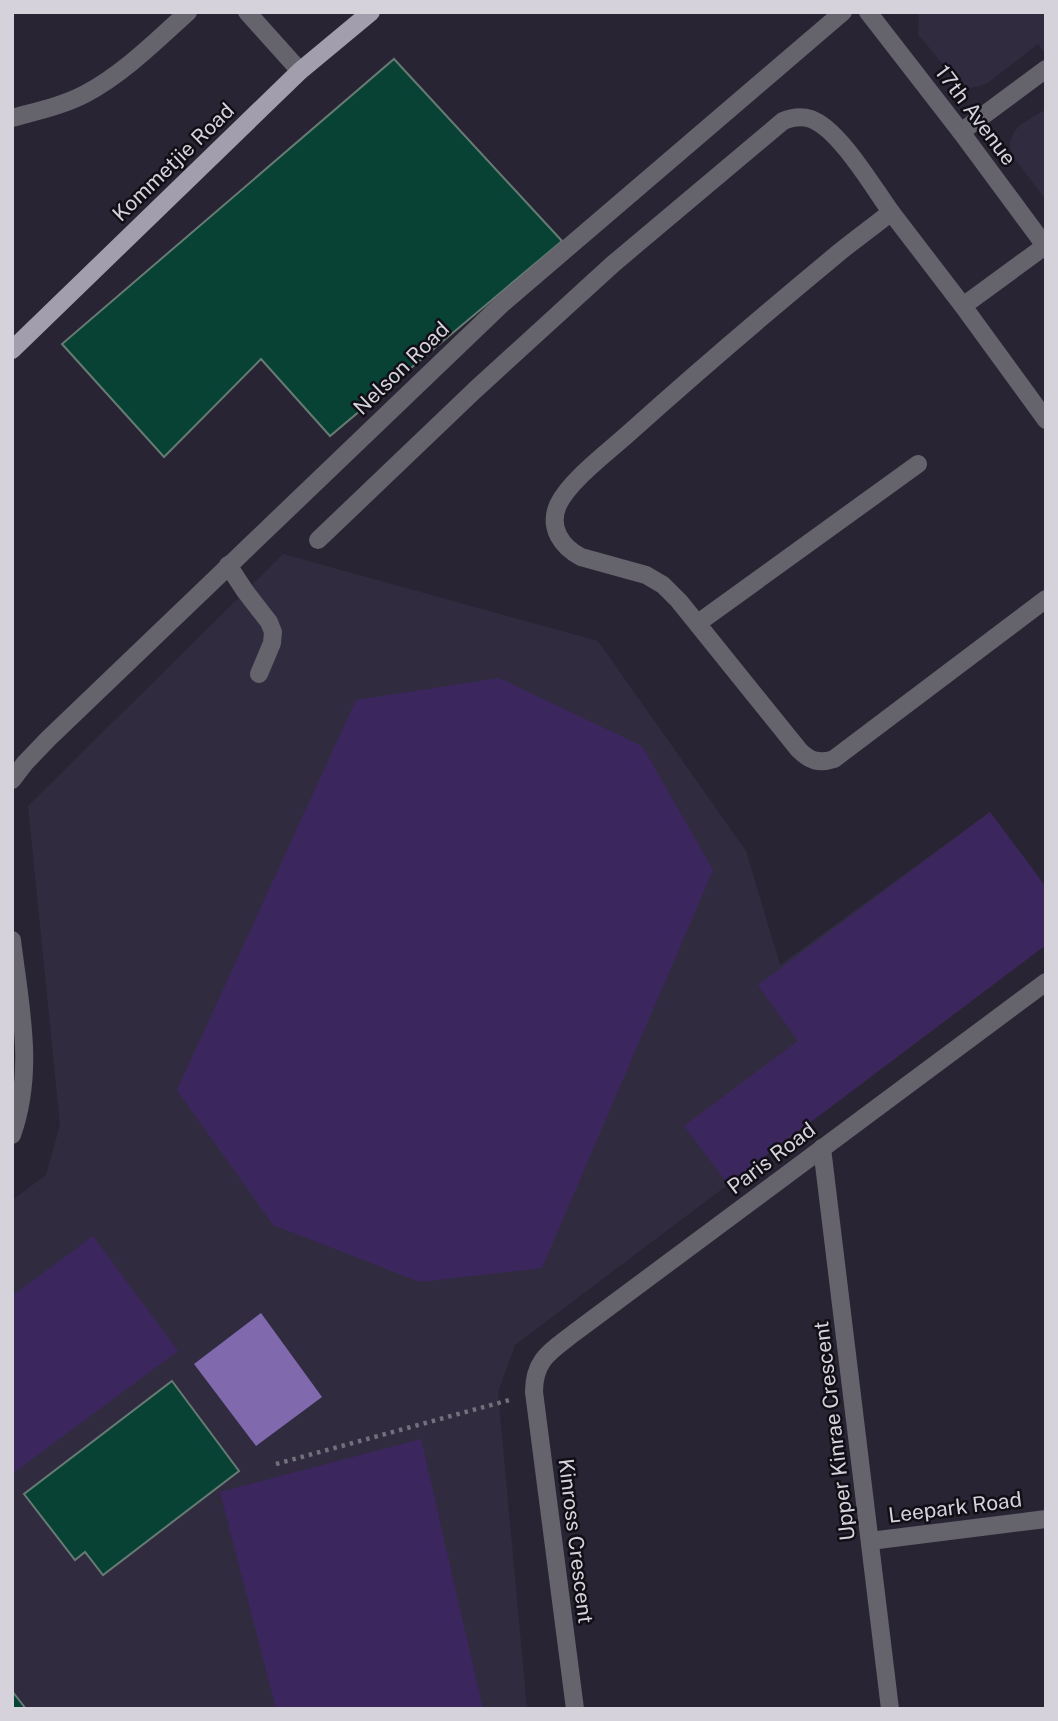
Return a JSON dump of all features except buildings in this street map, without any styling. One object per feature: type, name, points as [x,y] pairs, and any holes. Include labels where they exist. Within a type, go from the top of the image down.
[{"type":"main road","name":"Kommetjie Road","points":[[12,350],[300,71],[370,12]]},
{"type":"street","points":[[12,118],[62,104],[86,93],[116,74],[188,12]]},
{"type":"street","points":[[247,12],[300,71]]},
{"type":"street","name":"Nelson Road","points":[[12,780],[48,739],[502,304],[844,12]]},
{"type":"street","name":"17th Avenue","points":[[868,12],[1045,247]]},
{"type":"street","points":[[961,132],[1046,69]]},
{"type":"street","points":[[318,540],[475,390],[613,264],[783,121],[791,118],[812,120],[824,127],[846,149],[1046,420]]},
{"type":"street","points":[[891,212],[838,253],[694,375],[576,481],[559,503],[555,523],[557,534],[564,545],[582,557],[646,575],[663,585],[680,601],[799,750],[816,762],[834,759],[1046,599]]},
{"type":"street","points":[[963,306],[1045,247]]},
{"type":"street","points":[[698,623],[918,464]]},
{"type":"street","points":[[228,565],[269,622],[273,632],[272,643],[259,674]]},
{"type":"street","points":[[12,940],[25,1065],[22,1099],[12,1135]]},
{"type":"street","name":"Paris Road","points":[[534,1385],[538,1366],[557,1346],[1046,982]]},
{"type":"street","name":"Upper Kinrae Crescent","points":[[822,1148],[890,1709]]},
{"type":"street","name":"Kinross Crescent","points":[[534,1385],[575,1709]]},
{"type":"street","name":"Leepark Road","points":[[870,1541],[1046,1519]]},
{"type":"path","points":[[276,1464],[499,1404],[534,1385]]},
{"type":"shaded area","points":[[919,12],[1046,12],[1046,55],[1038,44],[989,82],[970,88],[955,79],[918,34]]},
{"type":"shaded area","points":[[1046,109],[1046,200],[1015,159],[1010,141],[1020,125]]},
{"type":"shaded area","points":[[283,554],[598,641],[746,851],[780,965],[990,812],[1046,887],[1046,945],[515,1345],[498,1392],[527,1709],[12,1709],[12,1200],[46,1175],[60,1125],[28,806]]},
{"type":"shaded area","points":[[499,678],[642,746],[713,870],[542,1268],[420,1282],[273,1225],[177,1090],[356,700]]},
{"type":"shaded area","points":[[990,812],[1046,887],[1046,945],[728,1184],[684,1126],[798,1041],[758,985]]},
{"type":"shaded area","points":[[93,1236],[178,1351],[12,1474],[12,1296]]},
{"type":"shaded area","points":[[261,1313],[322,1397],[256,1446],[194,1364]]},
{"type":"shaded area","points":[[421,1439],[483,1709],[276,1709],[220,1492]]}]
